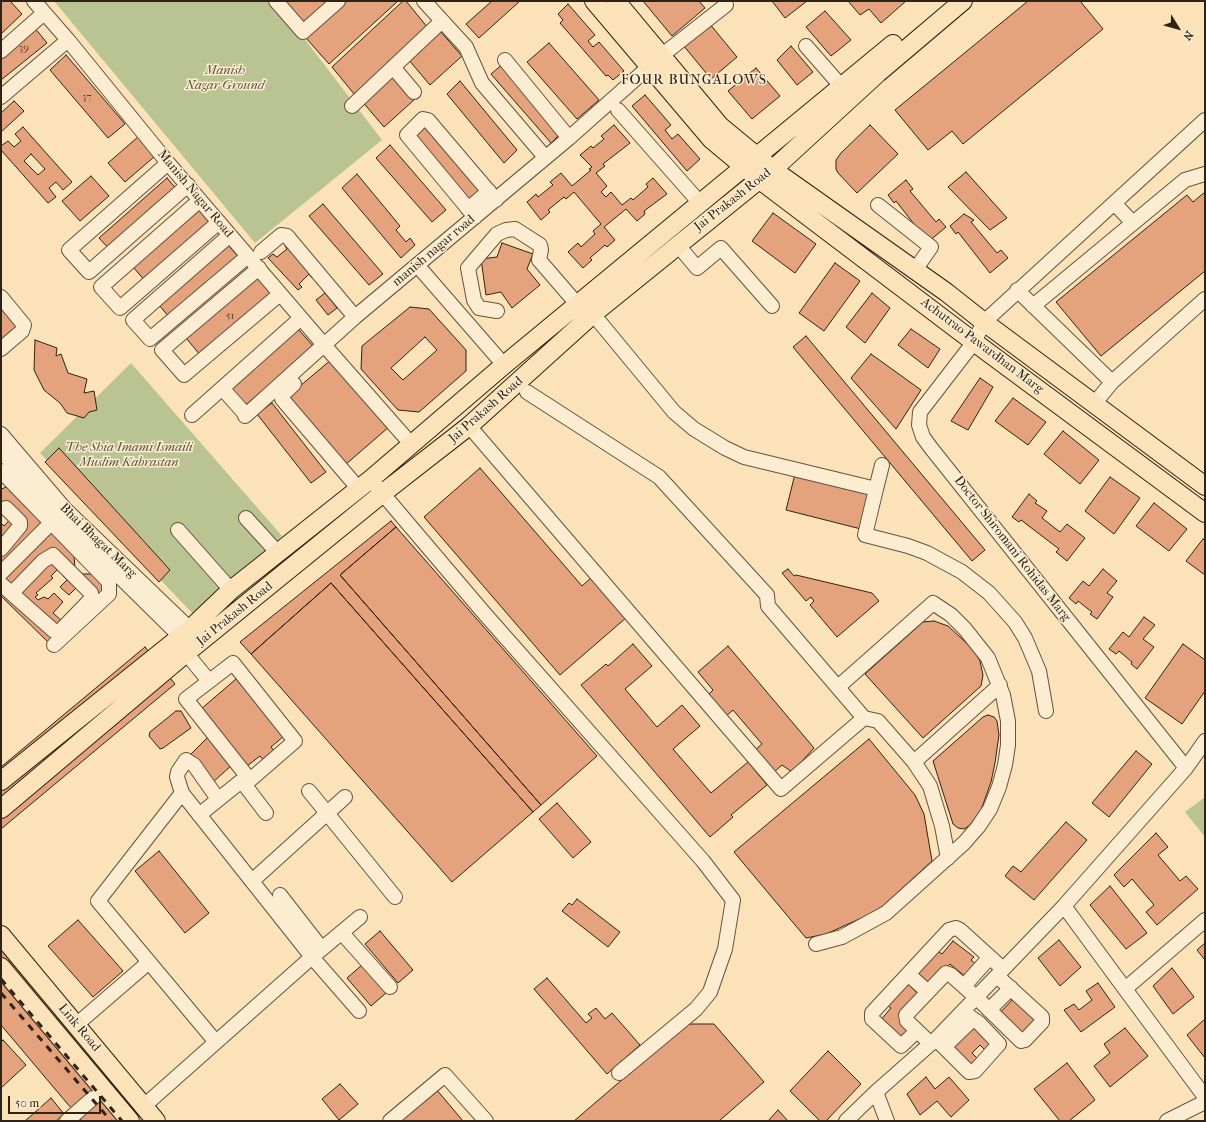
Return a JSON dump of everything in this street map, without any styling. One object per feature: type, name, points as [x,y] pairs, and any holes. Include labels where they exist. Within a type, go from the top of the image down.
[{"type":"main road","points":[[594,1],[656,61]]},
{"type":"main road","points":[[616,1],[711,139],[751,161],[766,174]]},
{"type":"main road","name":"Jai Prakash Road","points":[[1,809],[190,642],[231,590],[364,484],[577,304],[944,1]]},
{"type":"main road","name":"Jai Prakash Road","points":[[1,781],[190,642],[469,426],[594,314],[677,244],[766,174],[878,73],[963,1]]},
{"type":"main road","name":"Achutrao Pawardhan Marg","points":[[766,174],[915,270],[1205,486]]},
{"type":"main road","name":"Achutrao Pawardhan Marg","points":[[766,174],[974,342],[1205,513]]},
{"type":"main road","name":"Link Road","points":[[1,935],[156,1121]]},
{"type":"main road","name":"Link Road","points":[[1,967],[130,1121]]},
{"type":"street","name":"Manish Nagar Road","points":[[34,1],[68,40],[168,163],[301,318],[323,350],[411,444]]},
{"type":"street","points":[[276,1],[304,32],[338,1]]},
{"type":"street","points":[[424,1],[470,53],[482,83],[545,158]]},
{"type":"street","name":"manish nagar road","points":[[323,350],[355,317],[417,265],[493,195],[545,158],[656,61],[726,5]]},
{"type":"street","points":[[1,51],[44,13]]},
{"type":"street","points":[[352,106],[442,21]]},
{"type":"street","points":[[1,97],[68,40]]},
{"type":"street","points":[[806,46],[841,86]]},
{"type":"street","points":[[505,60],[569,138]]},
{"type":"street","points":[[393,68],[414,92]]},
{"type":"street","points":[[618,110],[700,203]]},
{"type":"street","points":[[472,213],[407,135],[423,119],[428,120],[493,195]]},
{"type":"street","name":"Doctor Shiromani Rohidas Marg","points":[[1186,768],[923,437],[919,425],[920,412],[974,342],[984,322],[1017,290],[1205,120]]},
{"type":"street","points":[[168,163],[69,250],[74,256],[89,272],[188,186]]},
{"type":"street","points":[[1033,306],[1185,180],[1205,174]]},
{"type":"street","points":[[200,200],[101,287],[120,308],[219,222]]},
{"type":"street","points":[[1114,203],[1133,223]]},
{"type":"street","points":[[878,205],[931,246],[915,270]]},
{"type":"street","points":[[497,311],[479,308],[474,300],[468,268],[497,234],[514,229],[540,245],[541,250],[539,260],[577,304]]},
{"type":"street","points":[[261,252],[281,234],[287,236],[355,317]]},
{"type":"street","points":[[230,235],[133,320],[150,339],[248,256]]},
{"type":"street","points":[[677,244],[698,268],[721,248],[772,306]]},
{"type":"street","name":"manish nagar road","points":[[417,265],[504,365]]},
{"type":"street","points":[[259,268],[162,350],[184,375],[280,294]]},
{"type":"street","points":[[1017,290],[1112,382]]},
{"type":"street","points":[[1,297],[24,325],[22,330],[1,349]]},
{"type":"street","points":[[1094,404],[1112,382],[1205,299]]},
{"type":"street","points":[[594,314],[662,399],[679,416],[707,438],[744,457],[876,489]]},
{"type":"street","points":[[192,415],[301,318]]},
{"type":"street","points":[[222,388],[245,414],[287,376],[323,350]]},
{"type":"street","points":[[323,350],[281,396],[364,484],[383,493],[484,613],[703,861],[733,900],[726,949],[710,992],[696,1009],[619,1073]]},
{"type":"street","points":[[527,392],[660,477],[767,595],[768,606],[864,718],[878,721],[914,762],[930,786],[942,826],[948,858]]},
{"type":"street","points":[[469,426],[781,789],[864,718]]},
{"type":"street","name":"Bhai Bhagat Marg","points":[[1,434],[58,516]]},
{"type":"street","points":[[1,451],[58,516],[109,582],[110,589],[108,594],[54,645]]},
{"type":"street","points":[[882,465],[865,535],[908,546],[927,553],[962,572],[989,593],[1015,622],[1025,638],[1039,671],[1046,711]]},
{"type":"street","points":[[1,471],[58,516],[162,610],[190,642],[209,681]]},
{"type":"street","points":[[1,549],[20,526],[20,522],[6,508]]},
{"type":"street","points":[[1,573],[58,516]]},
{"type":"street","points":[[246,518],[277,552]]},
{"type":"street","points":[[178,530],[231,590]]},
{"type":"street","points":[[1,584],[54,631],[58,632],[92,598],[91,593],[53,555],[43,561],[12,593]]},
{"type":"street","points":[[816,944],[842,937],[886,913],[948,858],[978,827],[990,809],[999,787],[1005,765],[1008,745],[1008,721],[1000,685],[988,658],[978,643],[951,615],[933,603],[838,687]]},
{"type":"street","points":[[233,664],[296,741],[250,780],[186,699],[209,681],[233,664]]},
{"type":"street","points":[[914,762],[1000,685]]},
{"type":"street","points":[[846,1121],[876,1092],[968,1016],[977,998],[1064,906],[1186,768],[1205,741]]},
{"type":"street","points":[[218,799],[194,766],[186,760],[178,772],[177,777],[182,793],[252,881],[317,953]]},
{"type":"street","points":[[199,815],[240,782],[244,784],[266,813]]},
{"type":"street","points":[[309,791],[395,897]]},
{"type":"street","points":[[182,793],[98,901],[215,1041]]},
{"type":"street","points":[[252,881],[345,796]]},
{"type":"street","points":[[280,895],[317,953],[359,1012]]},
{"type":"street","points":[[1064,906],[1205,1097]]},
{"type":"street","points":[[144,1106],[215,1041],[360,917]]},
{"type":"street","points":[[1125,989],[1205,920]]},
{"type":"street","points":[[917,1031],[901,1046],[872,1016],[872,1013],[952,928],[960,930],[990,957],[1010,988],[1042,1020],[1025,1040],[1021,1041],[964,986],[946,973],[906,1015],[907,1021],[917,1031],[937,1043],[969,1072],[975,1071],[999,1044],[979,1023],[968,1016]]},
{"type":"street","points":[[342,933],[390,987]]},
{"type":"street","points":[[964,986],[990,957]]},
{"type":"street","points":[[76,1025],[149,962]]},
{"type":"street","points":[[908,974],[928,992]]},
{"type":"street","points":[[990,1010],[1010,988]]},
{"type":"street","points":[[390,1121],[445,1074],[486,1121]]},
{"type":"street","points":[[876,1092],[887,1121]]},
{"type":"street","points":[[67,1121],[93,1098]]},
{"type":"street","points":[[1167,1121],[1205,1102]]},
{"type":"green space","name":"Manish Nagar Ground","points":[[54,1],[273,1],[300,33],[382,140],[255,243]]},
{"type":"green space","name":"The Shia Imami Ismaili Muslim Kabrastan","points":[[131,363],[282,536],[193,614],[40,453]]},
{"type":"green space","points":[[1205,797],[1205,837],[1185,812]]},
{"type":"building","points":[[1,1],[10,1],[22,14],[1,34]]},
{"type":"building","points":[[281,1],[333,1],[302,29]]},
{"type":"building","points":[[347,1],[398,1],[329,64],[306,38]]},
{"type":"building","points":[[403,1],[406,1],[428,28],[355,95],[332,67]]},
{"type":"building","points":[[492,1],[520,1],[479,38],[466,24]]},
{"type":"building","points":[[643,1],[699,1],[705,8],[672,36]]},
{"type":"building","points":[[772,1],[807,1],[785,18]]},
{"type":"building","points":[[848,1],[906,1],[881,23],[869,9],[860,15]]},
{"type":"building","points":[[1028,1],[1080,1],[1103,29],[963,144],[952,131],[928,150],[895,110]]},
{"type":"building","points":[[568,4],[595,35],[588,41],[593,47],[599,42],[624,71],[613,80],[608,75],[606,76],[560,23],[563,20],[558,14]]},
{"type":"building","points":[[825,11],[851,40],[831,56],[806,27]]},
{"type":"building","points":[[709,23],[737,57],[711,79],[683,45]]},
{"type":"building","points":[[34,27],[47,43],[1,80],[1,54]]},
{"type":"building","points":[[440,31],[462,56],[430,85],[408,59]]},
{"type":"building","points":[[549,43],[599,100],[577,119],[527,62]]},
{"type":"building","points":[[791,46],[813,72],[797,85],[777,60]]},
{"type":"building","points":[[66,55],[125,124],[108,138],[50,70]]},
{"type":"building","points":[[504,63],[562,132],[551,143],[491,74]]},
{"type":"building","points":[[756,68],[780,96],[752,119],[728,91]]},
{"type":"building","points":[[391,72],[415,99],[384,127],[361,100]]},
{"type":"building","points":[[460,81],[517,150],[504,163],[447,94]]},
{"type":"building","points":[[645,95],[671,125],[665,130],[672,139],[678,134],[700,159],[687,171],[632,106]]},
{"type":"building","points":[[14,101],[24,111],[1,132],[1,113]]},
{"type":"building","points":[[427,125],[485,193],[472,205],[414,136]]},
{"type":"building","points":[[614,125],[630,143],[603,164],[605,166],[596,173],[607,186],[601,192],[606,197],[611,192],[622,205],[631,198],[633,200],[648,187],[646,184],[653,178],[667,194],[644,211],[645,214],[637,221],[626,209],[604,227],[615,240],[607,247],[605,245],[590,258],[592,260],[583,268],[568,252],[578,243],[581,247],[595,234],[593,231],[601,224],[574,192],[566,199],[564,197],[548,210],[550,212],[541,220],[527,202],[536,194],[538,197],[553,185],[550,182],[561,173],[572,186],[591,170],[589,169],[592,167],[580,155],[591,146],[593,148],[604,139],[601,136]]},
{"type":"building","points":[[870,125],[898,154],[857,193],[838,173],[836,169],[836,160],[841,153]]},
{"type":"building","points":[[23,127],[72,182],[63,190],[56,182],[49,188],[56,197],[48,203],[1,150],[1,146],[8,141],[14,147],[21,141],[15,134]],"holes":[[[31,154],[45,169],[38,175],[24,161]]]},
{"type":"building","points":[[138,137],[155,156],[125,182],[108,163]]},
{"type":"building","points":[[390,145],[446,210],[432,222],[376,158]]},
{"type":"building","points":[[966,172],[1007,218],[990,230],[948,187]]},
{"type":"building","points":[[357,174],[400,226],[396,230],[406,242],[410,238],[415,245],[401,258],[342,188]]},
{"type":"building","points":[[91,176],[109,196],[80,221],[62,201]]},
{"type":"building","points":[[167,178],[179,192],[112,252],[99,238]]},
{"type":"building","points":[[906,180],[913,189],[910,191],[936,222],[939,219],[946,227],[928,242],[896,201],[894,203],[888,195]]},
{"type":"building","points":[[1205,192],[1205,271],[1101,356],[1056,302],[1187,195],[1193,202]]},
{"type":"building","points":[[323,204],[383,274],[369,285],[309,216]]},
{"type":"building","points":[[199,210],[213,226],[147,283],[133,267]]},
{"type":"building","points":[[773,213],[816,244],[795,273],[752,241]]},
{"type":"building","points":[[964,214],[974,220],[971,222],[997,253],[1001,250],[1008,258],[990,273],[958,232],[956,234],[950,226]]},
{"type":"building","points":[[290,242],[316,274],[312,278],[309,274],[299,284],[302,287],[298,290],[268,258],[273,254],[277,257],[287,249],[285,246]]},
{"type":"building","points":[[502,243],[533,254],[527,269],[540,285],[512,308],[501,292],[486,295],[481,259],[497,257]]},
{"type":"building","points":[[228,245],[243,262],[174,323],[159,305]]},
{"type":"building","points":[[835,263],[860,281],[824,331],[799,313]]},
{"type":"building","points":[[259,277],[274,294],[201,356],[186,338]]},
{"type":"building","points":[[325,293],[337,308],[328,315],[316,300]]},
{"type":"building","points":[[872,293],[890,308],[865,343],[846,327]]},
{"type":"building","points":[[1,303],[21,329],[1,346]]},
{"type":"building","points":[[410,307],[429,309],[466,350],[466,371],[419,412],[398,410],[361,369],[362,346]],"holes":[[[425,337],[437,350],[403,380],[391,368]]]},
{"type":"building","points":[[298,329],[314,347],[242,408],[227,390]]},
{"type":"building","points":[[911,329],[940,349],[928,368],[898,345]]},
{"type":"building","points":[[806,336],[985,550],[972,561],[793,347]]},
{"type":"building","points":[[35,340],[57,348],[56,356],[61,354],[68,373],[87,379],[84,393],[94,391],[97,410],[89,412],[84,418],[67,413],[60,403],[44,390],[34,370]]},
{"type":"building","points":[[871,354],[921,390],[896,429],[851,378]]},
{"type":"building","points":[[332,359],[390,426],[345,465],[287,397]]},
{"type":"building","points":[[980,378],[993,387],[968,430],[951,421]]},
{"type":"building","points":[[1013,398],[1046,422],[1028,445],[995,421]]},
{"type":"building","points":[[272,403],[326,472],[311,483],[257,414]]},
{"type":"building","points":[[1063,431],[1099,460],[1080,484],[1044,454]]},
{"type":"building","points":[[59,448],[170,570],[159,582],[45,462]]},
{"type":"building","points":[[480,468],[582,586],[592,577],[627,617],[560,675],[424,517]]},
{"type":"building","points":[[795,474],[871,493],[861,529],[786,510]]},
{"type":"building","points":[[1110,477],[1140,498],[1114,534],[1085,511]]},
{"type":"building","points":[[7,487],[74,556],[75,568],[81,574],[92,574],[107,590],[52,646],[1,596],[1,489]]},
{"type":"building","points":[[1029,494],[1037,501],[1035,503],[1047,511],[1042,518],[1060,532],[1067,524],[1085,538],[1067,561],[1056,552],[1059,549],[1021,520],[1019,522],[1012,517]]},
{"type":"building","points":[[1,501],[15,514],[4,526],[1,523]]},
{"type":"building","points":[[1154,503],[1187,529],[1169,551],[1136,526]]},
{"type":"building","points":[[391,521],[396,527],[340,575],[541,805],[533,812],[331,583],[251,654],[240,642]]},
{"type":"building","points":[[396,527],[597,756],[541,805],[340,575]]},
{"type":"building","points":[[1203,539],[1205,540],[1205,575],[1186,561]]},
{"type":"building","points":[[59,568],[67,572],[63,576],[67,580],[60,587],[69,595],[76,588],[89,596],[62,621],[53,613],[63,602],[54,593],[48,599],[44,597],[38,600],[35,597],[38,595],[36,593],[53,578],[51,576]]},
{"type":"building","points":[[788,569],[794,576],[796,575],[872,593],[879,601],[837,637],[810,605],[814,601],[811,597],[806,601],[782,573]]},
{"type":"building","points":[[1103,569],[1117,581],[1107,593],[1113,597],[1097,619],[1090,614],[1092,612],[1078,601],[1076,604],[1069,598],[1083,581],[1089,586]]},
{"type":"building","points":[[331,583],[533,812],[452,882],[251,654]]},
{"type":"building","points":[[1144,617],[1155,625],[1143,639],[1154,647],[1137,669],[1131,664],[1132,662],[1119,651],[1116,654],[1109,649],[1123,632],[1129,637]]},
{"type":"building","points":[[934,621],[948,626],[973,649],[980,661],[983,675],[981,686],[923,738],[865,674],[923,622]]},
{"type":"building","points":[[633,644],[652,666],[625,689],[657,727],[682,705],[700,726],[673,749],[711,793],[748,762],[767,785],[731,815],[733,817],[710,837],[581,685],[606,664],[608,666]]},
{"type":"building","points":[[1183,644],[1205,660],[1205,691],[1182,724],[1145,698]]},
{"type":"building","points":[[728,646],[814,748],[792,772],[782,765],[773,773],[754,751],[762,744],[733,710],[725,717],[707,696],[713,690],[698,672]]},
{"type":"building","points":[[145,647],[175,684],[1,829],[1,767]]},
{"type":"building","points":[[236,679],[284,736],[271,747],[276,753],[265,762],[260,756],[247,766],[200,710]]},
{"type":"building","points":[[176,711],[181,711],[191,728],[160,749],[149,736],[150,732]]},
{"type":"building","points":[[988,715],[994,717],[997,721],[999,735],[991,782],[981,810],[970,825],[964,829],[958,828],[953,824],[933,761],[983,717]]},
{"type":"building","points":[[208,737],[232,765],[213,782],[190,755]]},
{"type":"building","points":[[869,739],[915,795],[924,814],[932,861],[883,906],[866,916],[826,934],[806,938],[734,852]]},
{"type":"building","points":[[1136,751],[1152,764],[1109,817],[1092,803]]},
{"type":"building","points":[[557,803],[591,842],[573,858],[539,819]]},
{"type":"building","points":[[1066,822],[1087,840],[1034,900],[1005,876],[1013,866],[1021,872]]},
{"type":"building","points":[[1156,833],[1168,847],[1158,855],[1180,881],[1186,876],[1198,889],[1157,925],[1146,912],[1154,905],[1132,879],[1124,887],[1114,875]]},
{"type":"building","points":[[159,851],[209,913],[185,933],[135,871]]},
{"type":"building","points":[[1110,886],[1147,933],[1126,949],[1090,905]]},
{"type":"building","points":[[577,899],[620,932],[608,947],[562,911],[569,903],[572,905]]},
{"type":"building","points":[[78,920],[123,971],[93,997],[48,946]]},
{"type":"building","points":[[380,931],[413,970],[398,983],[365,944]]},
{"type":"building","points":[[1,936],[157,1121],[82,1121],[1,1025]]},
{"type":"building","points":[[1059,940],[1081,967],[1060,986],[1038,958]]},
{"type":"building","points":[[953,941],[974,957],[971,960],[978,966],[966,977],[950,964],[930,984],[916,971],[935,949],[942,954]]},
{"type":"building","points":[[1205,943],[1205,960],[1197,950]]},
{"type":"building","points":[[362,965],[386,993],[371,1006],[347,978]]},
{"type":"building","points":[[1172,968],[1194,997],[1173,1014],[1153,986]]},
{"type":"building","points":[[547,978],[586,1023],[592,1018],[588,1014],[596,1008],[605,1019],[612,1013],[640,1045],[607,1074],[534,989]]},
{"type":"building","points":[[906,982],[920,996],[900,1016],[914,1031],[901,1045],[879,1022],[891,1008],[886,1004]]},
{"type":"building","points":[[1098,983],[1115,1007],[1081,1032],[1064,1010],[1074,1004],[1079,1010],[1092,1000],[1086,991]]},
{"type":"building","points":[[1015,997],[1040,1020],[1022,1039],[997,1016]]},
{"type":"building","points":[[1205,1019],[1205,1058],[1187,1035]]},
{"type":"building","points":[[974,1022],[996,1044],[988,1053],[980,1045],[972,1053],[980,1061],[971,1070],[949,1049]]},
{"type":"building","points":[[687,1024],[714,1024],[764,1082],[719,1121],[574,1121]]},
{"type":"building","points":[[1125,1028],[1148,1056],[1110,1087],[1094,1066],[1110,1053],[1104,1044]]},
{"type":"building","points":[[3,1040],[26,1065],[1,1088],[1,1042]]},
{"type":"building","points":[[828,1051],[861,1084],[826,1121],[820,1121],[790,1091]]},
{"type":"building","points":[[1067,1063],[1095,1100],[1069,1121],[1060,1121],[1034,1089]]},
{"type":"building","points":[[926,1077],[935,1089],[949,1077],[969,1100],[951,1117],[937,1101],[920,1115],[907,1094]]},
{"type":"building","points":[[340,1084],[358,1104],[339,1120],[322,1099]]},
{"type":"building","points":[[436,1089],[463,1121],[398,1121]]},
{"type":"building","points":[[51,1098],[64,1114],[56,1121],[25,1121]]},
{"type":"building","points":[[778,1110],[788,1121],[768,1121]]},
{"type":"railway","points":[[1,979],[122,1121]]},
{"type":"railway","points":[[1,993],[111,1121]]},
{"type":"district","name":"FOUR BUNGALOWS","points":[[694,81]]}]
